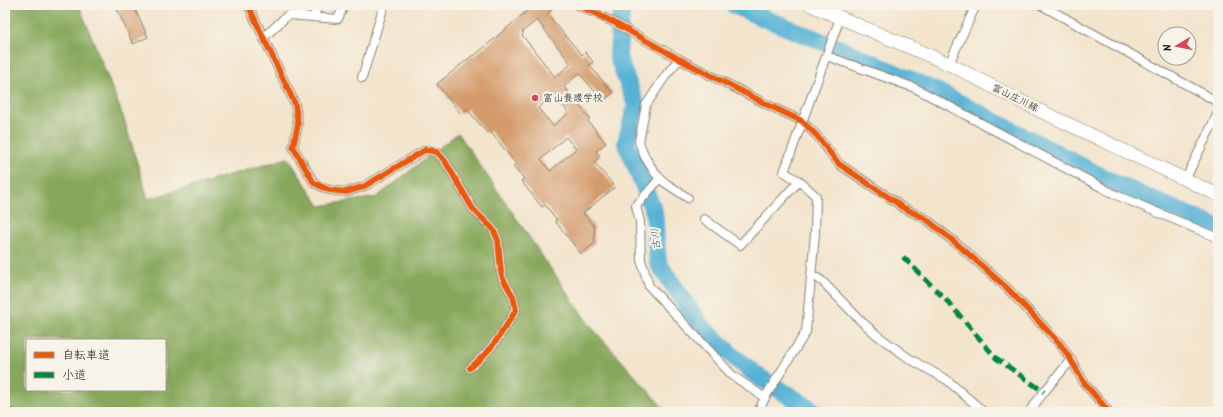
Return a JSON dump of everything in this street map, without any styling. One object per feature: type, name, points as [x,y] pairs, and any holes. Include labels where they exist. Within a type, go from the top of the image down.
[{"type":"main road","name":"富山庄川線","points":[[817,6],[840,18],[948,64],[1017,99],[1218,195]]},
{"type":"street","points":[[248,5],[295,104],[298,124],[293,147],[314,183],[329,190],[346,192],[363,187],[425,150],[437,152],[445,161],[472,209],[493,228],[498,240],[501,272],[503,279],[513,296],[516,310],[498,339],[484,357],[470,368]]},
{"type":"street","points":[[314,17],[318,5]]},
{"type":"street","points":[[263,38],[288,15],[338,19],[344,5]]},
{"type":"street","points":[[362,78],[384,5]]},
{"type":"street","points":[[948,64],[976,5]]},
{"type":"street","points":[[1041,5],[1218,102]]},
{"type":"street","points":[[582,6],[679,59],[802,121],[839,164],[900,206],[926,219],[1001,283],[1060,344],[1085,384],[1109,412]]},
{"type":"street","points":[[761,410],[766,396],[806,332],[815,234],[816,196],[799,181],[784,172],[840,18]]},
{"type":"street","points":[[827,54],[915,88],[1116,195],[1218,238]]},
{"type":"street","points":[[679,59],[666,75],[646,105],[639,142],[645,157],[655,173],[657,181],[688,198]]},
{"type":"street","points":[[1185,180],[1218,113]]},
{"type":"street","points":[[657,181],[636,206],[640,222],[641,260],[649,286],[732,375],[766,396]]},
{"type":"street","points":[[704,219],[740,245],[799,181]]},
{"type":"street","points":[[811,274],[822,281],[878,336],[910,360],[948,380],[984,412]]},
{"type":"street","points":[[1029,412],[1071,360]]},
{"type":"green space","points":[[5,5],[79,5],[123,116],[148,199],[288,158],[320,206],[377,197],[458,133],[588,323],[667,412],[5,412]]},
{"type":"building","points":[[115,5],[133,5],[148,37],[133,44]]},
{"type":"building","points":[[534,5],[546,5],[551,11],[547,14],[582,55],[585,52],[593,62],[589,65],[613,93],[603,101],[579,73],[564,87],[590,119],[588,121],[606,143],[596,151],[600,156],[594,162],[615,187],[583,213],[594,226],[595,243],[581,254],[555,221],[557,220],[545,205],[542,207],[521,181],[524,179],[513,166],[516,164],[490,131],[487,133],[467,109],[461,114],[437,84],[473,55],[474,56]],"holes":[[[537,20],[571,64],[555,77],[522,35],[524,33],[522,32]],[[554,95],[569,113],[553,126],[538,108]],[[566,137],[576,149],[550,171],[541,159]]]},
{"type":"waterway","name":"古川","points":[[620,5],[621,11],[618,57],[636,105],[626,143],[654,211],[658,263],[701,326],[734,357],[759,377],[816,412]]},
{"type":"waterway","points":[[734,5],[848,52],[940,93],[1116,184],[1218,228]]},
{"type":"marked path","points":[[903,257],[949,303],[996,358],[1044,392]]},
{"type":"marked path","points":[[5,409],[14,412]]},
{"type":"cycle path","points":[[248,5],[295,104],[298,124],[293,147],[314,183],[329,190],[346,192],[363,187],[425,150],[437,152],[445,161],[473,209],[493,229],[498,240],[501,272],[503,279],[513,296],[516,310],[490,348],[470,368]]},
{"type":"cycle path","points":[[578,5],[613,22],[679,59],[802,121],[817,136],[839,164],[900,206],[926,219],[1007,288],[1060,344],[1085,384],[1109,412]]},
{"type":"place","name":"富山養護学校","points":[[535,98]]}]
